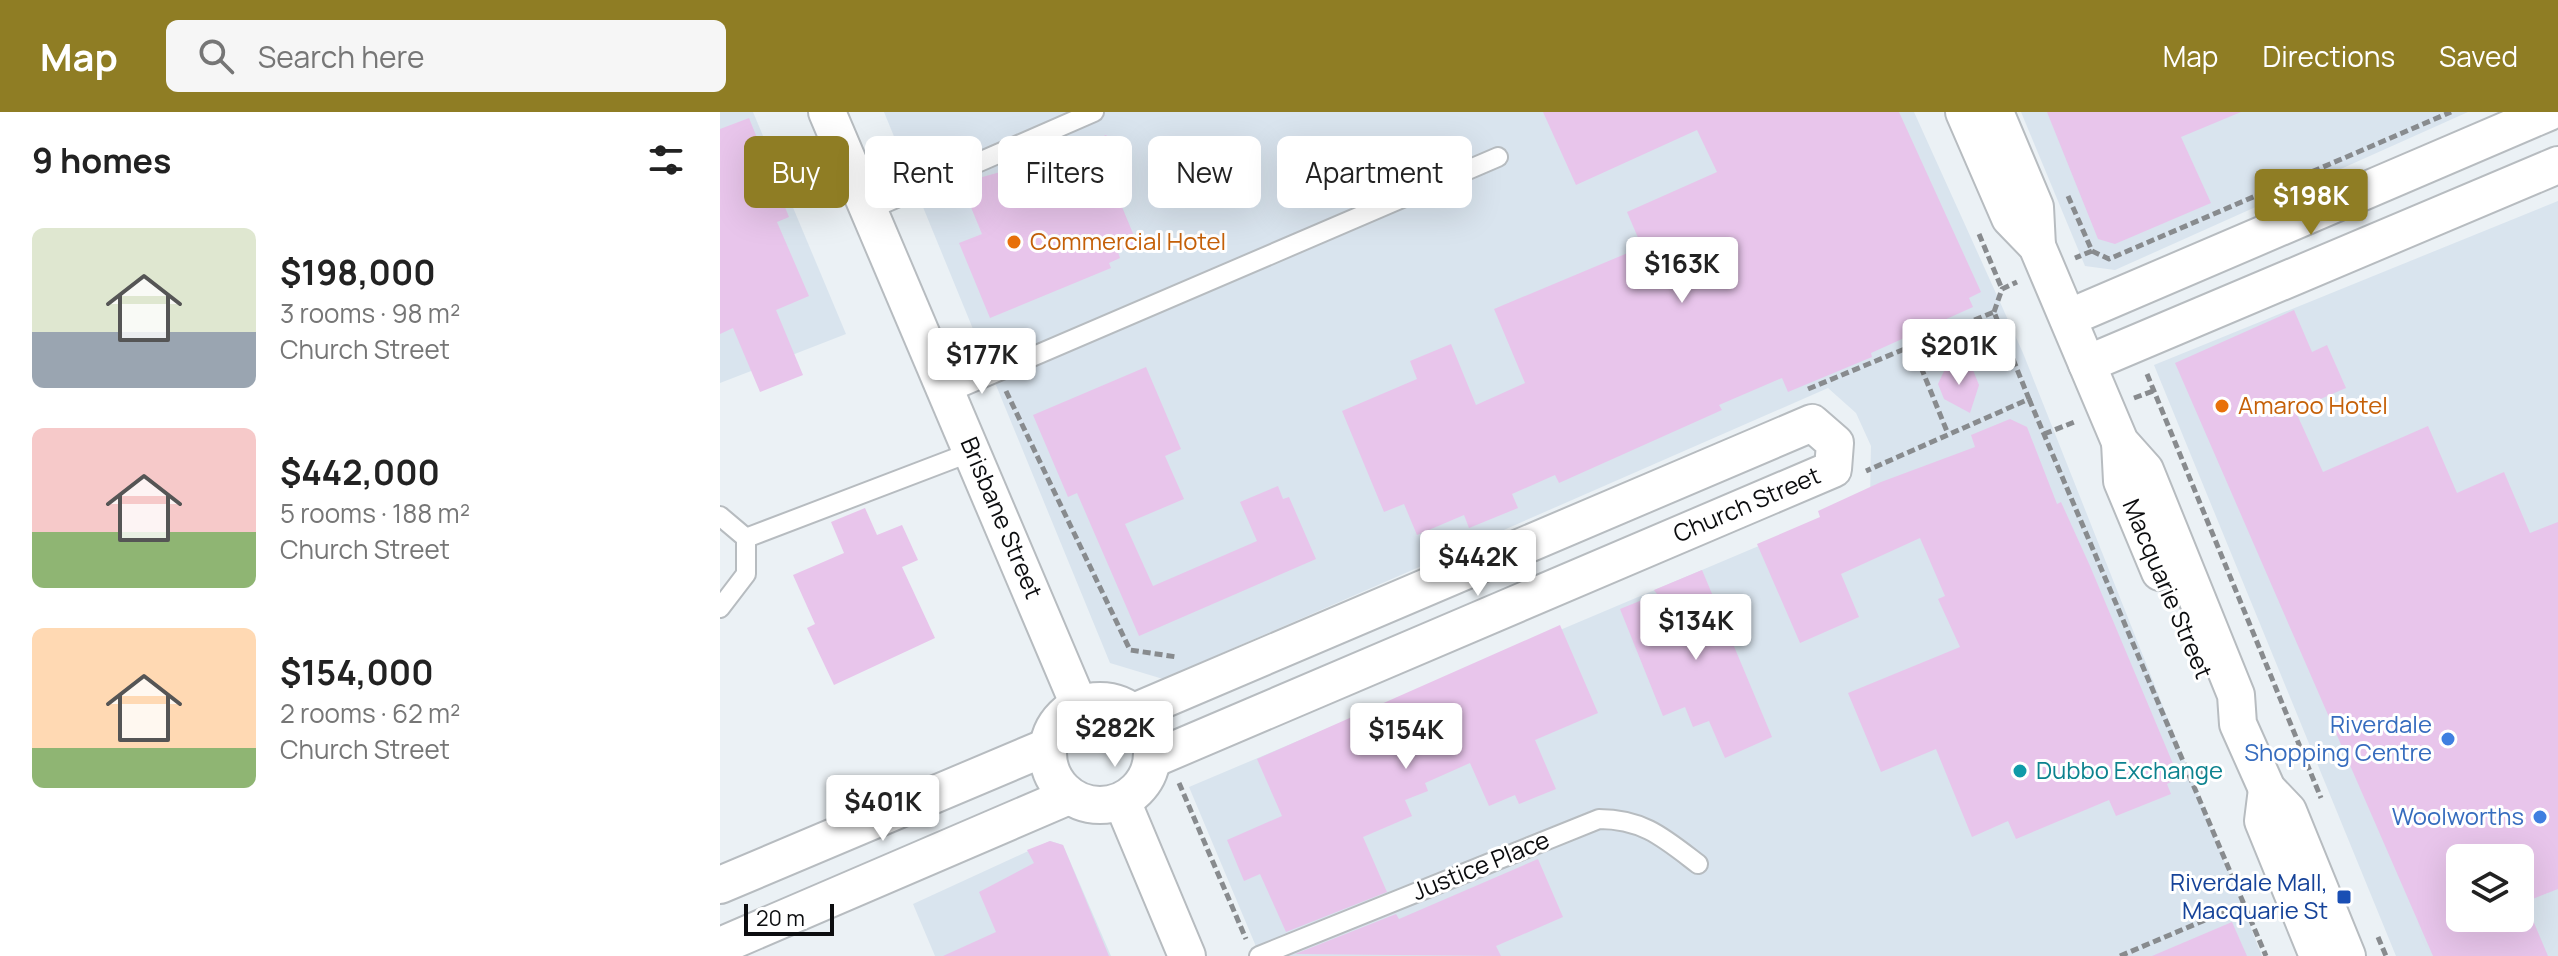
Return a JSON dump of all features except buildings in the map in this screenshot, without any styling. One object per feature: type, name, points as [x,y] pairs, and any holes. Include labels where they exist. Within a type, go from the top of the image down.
[{"type":"street","name":"Brisbane Street","points":[[827,112],[974,451],[1079,705]]},
{"type":"street","name":"Macquarie Street","points":[[1964,112],[2010,218],[2037,246]]},
{"type":"street","name":"Macquarie Street","points":[[1995,112],[2035,207],[2037,246],[2120,442],[2122,481],[2128,496],[2215,701],[2238,724],[2267,789],[2288,811],[2347,956]]},
{"type":"street","points":[[2068,318],[2549,112]]},
{"type":"street","points":[[2087,364],[2558,165]]},
{"type":"street","name":"Church Street","points":[[1134,712],[1812,423],[1835,443],[1833,469],[1153,759]]},
{"type":"street","points":[[1108,701],[1134,712],[1149,733],[1153,759],[1148,776],[1122,801],[1104,806],[1086,804],[1069,796],[1052,775],[1047,747],[1053,729],[1064,715],[1079,705],[1108,701]]},
{"type":"street","points":[[720,885],[1047,747]]},
{"type":"street","name":"Macquarie Street","points":[[2267,789],[2263,821],[2318,956]]},
{"type":"street","points":[[720,946],[1069,796]]},
{"type":"street","points":[[1122,801],[1187,956]]},
{"type":"lane","points":[[869,210],[1094,112]]},
{"type":"lane","points":[[948,393],[1498,157]]},
{"type":"lane","points":[[746,538],[974,451]]},
{"type":"lane","points":[[720,516],[746,538],[746,574],[720,608]]},
{"type":"lane","name":"Justice Place","points":[[1259,956],[1599,819],[1628,819],[1662,836],[1698,864]]},
{"type":"path","points":[[2092,251],[2109,259],[2451,112]]},
{"type":"path","points":[[1994,312],[2002,289],[2017,282]]},
{"type":"path","points":[[1912,345],[1948,434]]},
{"type":"path","points":[[2145,371],[2325,808]]},
{"type":"path","points":[[2029,399],[2266,956]]},
{"type":"path","points":[[2287,738],[2295,735]]},
{"type":"path","points":[[2189,778],[2220,765]]},
{"type":"path","points":[[2120,956],[2243,904]]},
{"type":"path","points":[[2374,926],[2386,956]]},
{"type":"shaded area","points":[[720,112],[753,112],[763,136],[744,136],[744,208],[793,208],[846,334],[720,383]]},
{"type":"shaded area","points":[[884,112],[1914,112],[2023,353],[2262,956],[1260,956],[1189,787],[1870,499],[1871,446],[1856,413],[1828,388],[1163,679],[1110,663],[923,208],[982,208],[982,136],[894,136]]},
{"type":"shaded area","points":[[2021,112],[2468,112],[2115,270],[2085,266]]},
{"type":"shaded area","points":[[2558,201],[2558,956],[2396,956],[2154,365]]},
{"type":"shaded area","points":[[1050,841],[1063,845],[1111,956],[935,956],[913,904]]},
{"type":"place","name":"Commercial Hotel","points":[[1014,242]]},
{"type":"place","name":"Amaroo Hotel","points":[[2222,406]]},
{"type":"place","name":"Riverdale Shopping Centre","points":[[2448,739]]},
{"type":"place","name":"Dubbo Exchange","points":[[2020,771]]},
{"type":"place","name":"Woolworths","points":[[2540,817]]},
{"type":"place","name":"Riverdale Mall, Macquarie St","points":[[2344,897]]}]
